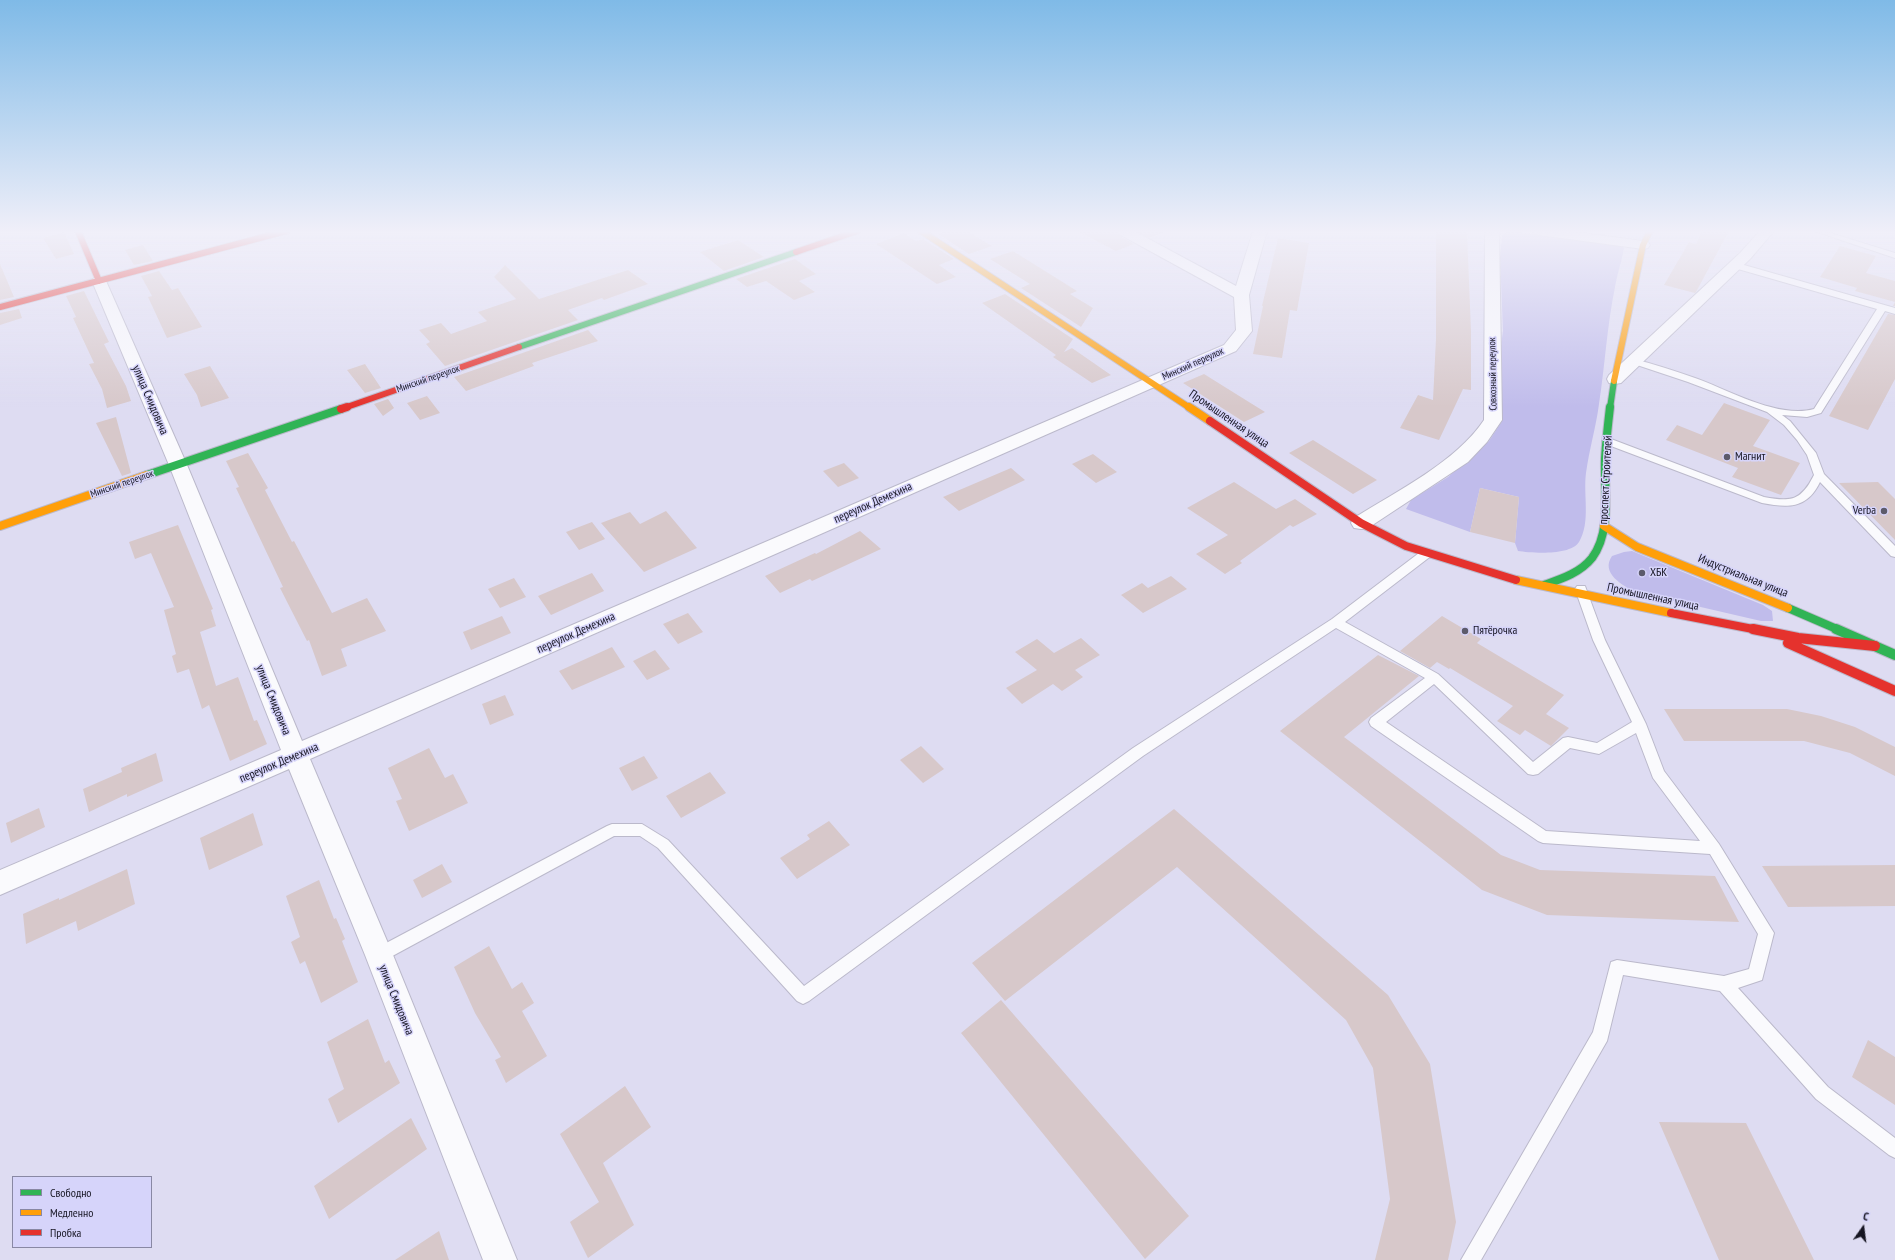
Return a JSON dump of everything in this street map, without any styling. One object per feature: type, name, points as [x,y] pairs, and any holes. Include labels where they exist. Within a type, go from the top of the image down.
[{"type":"main road","points":[[0,307],[65,290]]},
{"type":"main road","name":"Минский переулок","points":[[0,526],[686,290]]},
{"type":"main road","name":"Промышленная улица","points":[[1010,290],[1152,382],[1361,523],[1406,546],[1496,575],[1582,595],[1757,631]]},
{"type":"main road","name":"проспект Строителей","points":[[1544,585],[1573,572],[1594,555],[1604,526],[1605,457],[1621,338],[1632,290]]},
{"type":"main road","name":"Индустриальная улица","points":[[1604,526],[1637,546],[1775,602],[1895,655]]},
{"type":"main road","points":[[1757,631],[1895,691]]},
{"type":"main road","name":"Индустриальная улица","points":[[1757,631],[1798,638],[1875,646]]},
{"type":"street","name":"улица Смидовича","points":[[103,290],[178,465],[296,756],[379,955],[500,1260]]},
{"type":"street","points":[[1231,290],[1241,295]]},
{"type":"street","name":"Минский переулок","points":[[1152,382],[1230,348],[1244,331],[1241,295],[1243,290]]},
{"type":"street","name":"Совхозный переулок","points":[[1361,523],[1461,458],[1482,438],[1493,420],[1492,290]]},
{"type":"street","points":[[1615,379],[1708,290]]},
{"type":"street","name":"переулок Демехина","points":[[0,883],[296,756],[1152,382]]},
{"type":"lane","points":[[1819,290],[1895,311]]},
{"type":"lane","points":[[1632,362],[1735,396],[1770,410],[1791,414],[1807,414],[1818,411],[1882,308]]},
{"type":"lane","points":[[1770,410],[1787,423],[1800,438],[1812,456],[1819,475],[1895,553]]},
{"type":"lane","points":[[1607,441],[1755,497],[1782,504],[1794,503],[1804,497],[1814,487],[1819,475]]},
{"type":"lane","points":[[379,955],[612,830],[642,830],[663,844],[803,996],[1138,752],[1336,622],[1427,553]]},
{"type":"lane","points":[[1470,1260],[1601,1035],[1617,967],[1724,984],[1756,975],[1766,933],[1714,848],[1658,774],[1639,724],[1599,640],[1581,588],[1582,595]]},
{"type":"lane","points":[[1336,622],[1434,677],[1533,770],[1568,742],[1599,749],[1639,724]]},
{"type":"lane","points":[[1434,677],[1376,722],[1543,837],[1714,848]]},
{"type":"lane","points":[[1724,984],[1822,1093],[1895,1149]]},
{"type":"shaded area","points":[[1501,290],[1614,290],[1598,413],[1585,481],[1585,526],[1579,542],[1568,550],[1541,553],[1518,551],[1515,543],[1519,497],[1480,488],[1470,532],[1406,509],[1411,500],[1448,477],[1489,441],[1502,421],[1498,366],[1503,331]]},
{"type":"shaded area","points":[[1632,551],[1763,605],[1772,611],[1773,621],[1761,621],[1636,592],[1615,578],[1609,568],[1609,562],[1612,556]]},
{"type":"building","points":[[0,290],[11,290],[14,297],[0,300]]},
{"type":"building","points":[[149,290],[179,290],[202,327],[167,338],[148,297],[152,296]]},
{"type":"building","points":[[507,290],[530,290],[539,299],[567,290],[632,290],[604,300],[602,298],[568,310],[578,320],[445,366],[426,344],[430,342],[419,330],[441,323],[451,334],[487,321],[478,312],[516,299]]},
{"type":"building","points":[[779,290],[812,290],[815,292],[794,300]]},
{"type":"building","points":[[1024,290],[1077,291],[1070,294],[1093,308],[1081,327]]},
{"type":"building","points":[[1266,290],[1301,290],[1297,311],[1290,310],[1282,358],[1253,354]]},
{"type":"building","points":[[1436,290],[1469,290],[1471,390],[1463,389],[1439,440],[1400,428],[1418,395],[1433,400],[1436,338]]},
{"type":"building","points":[[1683,290],[1697,290],[1695,293]]},
{"type":"building","points":[[1895,290],[1895,302],[1855,291]]},
{"type":"building","points":[[84,291],[109,342],[104,344],[126,386],[131,401],[107,408],[102,389],[89,364],[94,363],[73,318],[76,317],[66,296]]},
{"type":"building","points":[[1005,294],[1073,339],[1064,352],[1072,348],[1111,375],[1092,383],[1053,357],[1056,355],[982,303]]},
{"type":"building","points":[[19,309],[22,318],[0,325],[0,313]]},
{"type":"building","points":[[1888,314],[1895,315],[1895,379],[1868,430],[1829,416]]},
{"type":"building","points":[[588,330],[598,341],[532,363],[534,366],[466,391],[454,377]]},
{"type":"building","points":[[365,364],[381,388],[365,393],[347,370]]},
{"type":"building","points":[[210,366],[229,398],[201,407],[197,395],[184,374]]},
{"type":"building","points":[[1204,374],[1265,412],[1244,422],[1183,383]]},
{"type":"building","points":[[427,396],[440,413],[420,420],[407,403]]},
{"type":"building","points":[[388,399],[394,408],[383,416],[374,404]]},
{"type":"building","points":[[1724,403],[1770,420],[1753,446],[1800,463],[1781,495],[1732,477],[1738,468],[1666,440],[1677,425],[1702,435]]},
{"type":"building","points":[[116,417],[131,473],[122,476],[96,423]]},
{"type":"building","points":[[1313,440],[1377,480],[1353,494],[1289,453]]},
{"type":"building","points":[[248,453],[268,488],[265,490],[292,542],[294,541],[332,613],[367,598],[386,631],[341,649],[347,666],[322,676],[309,640],[307,641],[280,588],[283,587],[236,488],[239,487],[226,461]]},
{"type":"building","points":[[1093,454],[1117,472],[1096,483],[1072,464]]},
{"type":"building","points":[[844,463],[859,478],[838,487],[823,471]]},
{"type":"building","points":[[1011,468],[1025,480],[959,511],[943,497]]},
{"type":"building","points":[[1234,482],[1276,509],[1295,499],[1317,514],[1293,527],[1290,525],[1240,561],[1242,563],[1225,574],[1196,554],[1228,535],[1187,508]]},
{"type":"building","points":[[1878,482],[1895,499],[1895,540],[1839,483]]},
{"type":"building","points":[[1480,488],[1519,497],[1515,543],[1470,532]]},
{"type":"building","points":[[666,511],[697,548],[644,572],[601,523],[630,512],[640,524]]},
{"type":"building","points":[[592,522],[605,539],[579,550],[566,532]]},
{"type":"building","points":[[178,525],[213,609],[211,610],[216,626],[200,632],[216,686],[238,677],[254,721],[257,720],[267,744],[230,761],[209,705],[202,709],[189,669],[177,673],[172,656],[176,654],[164,610],[174,607],[151,553],[135,559],[129,542]]},
{"type":"building","points":[[860,531],[881,549],[812,581],[810,579],[780,593],[765,576],[815,553],[816,554]]},
{"type":"building","points":[[592,573],[604,591],[551,615],[538,596]]},
{"type":"building","points":[[1171,576],[1187,589],[1143,613],[1121,595],[1142,583],[1148,588]]},
{"type":"building","points":[[514,578],[526,597],[500,608],[488,589]]},
{"type":"building","points":[[688,613],[703,632],[678,644],[663,624]]},
{"type":"building","points":[[502,616],[511,633],[471,650],[463,632]]},
{"type":"building","points":[[1442,616],[1481,639],[1477,643],[1564,695],[1546,714],[1569,728],[1551,746],[1525,730],[1520,735],[1497,721],[1513,706],[1450,668],[1449,669],[1437,662],[1430,668],[1400,651]]},
{"type":"building","points":[[1081,638],[1100,655],[1075,670],[1083,677],[1062,691],[1053,684],[1022,704],[1006,688],[1037,670],[1015,652],[1037,639],[1054,653]]},
{"type":"building","points":[[612,647],[625,667],[572,690],[559,671]]},
{"type":"building","points":[[655,650],[670,669],[647,680],[633,661]]},
{"type":"building","points":[[1378,655],[1419,676],[1344,737],[1501,855],[1540,870],[1715,876],[1739,922],[1547,915],[1482,890],[1280,731]]},
{"type":"building","points":[[505,695],[514,715],[490,725],[482,704]]},
{"type":"building","points":[[1664,709],[1787,709],[1821,716],[1855,727],[1895,747],[1895,776],[1850,753],[1804,741],[1684,741]]},
{"type":"building","points":[[921,746],[944,769],[923,783],[900,760]]},
{"type":"building","points":[[429,748],[445,778],[453,774],[468,803],[409,831],[396,801],[402,799],[388,768]]},
{"type":"building","points":[[156,753],[163,781],[127,797],[127,794],[89,812],[83,789],[122,772],[121,768]]},
{"type":"building","points":[[644,756],[658,778],[632,791],[619,768]]},
{"type":"building","points":[[710,772],[726,793],[681,818],[666,796]]},
{"type":"building","points":[[39,808],[45,827],[11,843],[6,823]]},
{"type":"building","points":[[1174,809],[1388,995],[1430,1064],[1456,1222],[1448,1260],[1375,1260],[1390,1199],[1373,1068],[1346,1020],[1177,867],[1005,1001],[972,963]]},
{"type":"building","points":[[253,813],[263,845],[209,870],[200,838]]},
{"type":"building","points":[[829,821],[850,845],[797,879],[780,858],[810,839],[807,835]]},
{"type":"building","points":[[442,864],[452,882],[422,898],[413,880]]},
{"type":"building","points":[[1895,865],[1895,906],[1788,907],[1762,866]]},
{"type":"building","points":[[127,869],[135,904],[78,931],[76,921],[26,944],[23,914],[59,898],[59,900]]},
{"type":"building","points":[[319,880],[334,919],[336,918],[345,939],[342,941],[358,982],[321,1003],[305,961],[300,964],[291,942],[300,937],[286,896]]},
{"type":"building","points":[[489,946],[512,989],[522,982],[534,1003],[522,1011],[547,1056],[506,1083],[495,1060],[501,1057],[475,1013],[454,967]]},
{"type":"building","points":[[1001,1000],[1189,1216],[1145,1259],[961,1033]]},
{"type":"building","points":[[368,1019],[385,1063],[389,1060],[400,1083],[338,1123],[328,1099],[344,1089],[327,1042]]},
{"type":"building","points":[[1868,1040],[1895,1057],[1895,1105],[1852,1077]]},
{"type":"building","points":[[625,1086],[651,1127],[603,1163],[634,1225],[588,1258],[570,1222],[599,1202],[560,1134]]},
{"type":"building","points":[[411,1118],[427,1149],[329,1219],[314,1186]]},
{"type":"building","points":[[1659,1122],[1746,1123],[1814,1260],[1719,1260]]},
{"type":"building","points":[[439,1231],[449,1260],[395,1260]]},
{"type":"traffic: fast","points":[[519,347],[686,290]]},
{"type":"traffic: fast","points":[[1544,585],[1558,580],[1586,564],[1595,553],[1600,542],[1605,518],[1605,457],[1614,381]]},
{"type":"traffic: fast","points":[[147,475],[341,409]]},
{"type":"traffic: fast","points":[[1788,608],[1895,655]]},
{"type":"traffic: slow","points":[[1010,290],[1210,421]]},
{"type":"traffic: slow","points":[[1614,381],[1633,290]]},
{"type":"traffic: slow","points":[[0,526],[147,475]]},
{"type":"traffic: slow","points":[[1604,526],[1637,547],[1788,608]]},
{"type":"traffic: slow","points":[[1516,580],[1671,613]]},
{"type":"traffic: jam","points":[[0,307],[65,290]]},
{"type":"traffic: jam","points":[[341,409],[519,347]]},
{"type":"traffic: jam","points":[[1210,421],[1361,523],[1406,546],[1516,580]]},
{"type":"traffic: jam","points":[[1671,613],[1798,638],[1875,646]]},
{"type":"traffic: jam","points":[[1788,643],[1895,691]]},
{"type":"place","name":"Магнит","points":[[1727,457]]},
{"type":"place","name":"Verba","points":[[1884,511]]},
{"type":"place","name":"ХБК","points":[[1642,573]]},
{"type":"place","name":"Пятёрочка","points":[[1465,631]]}]
